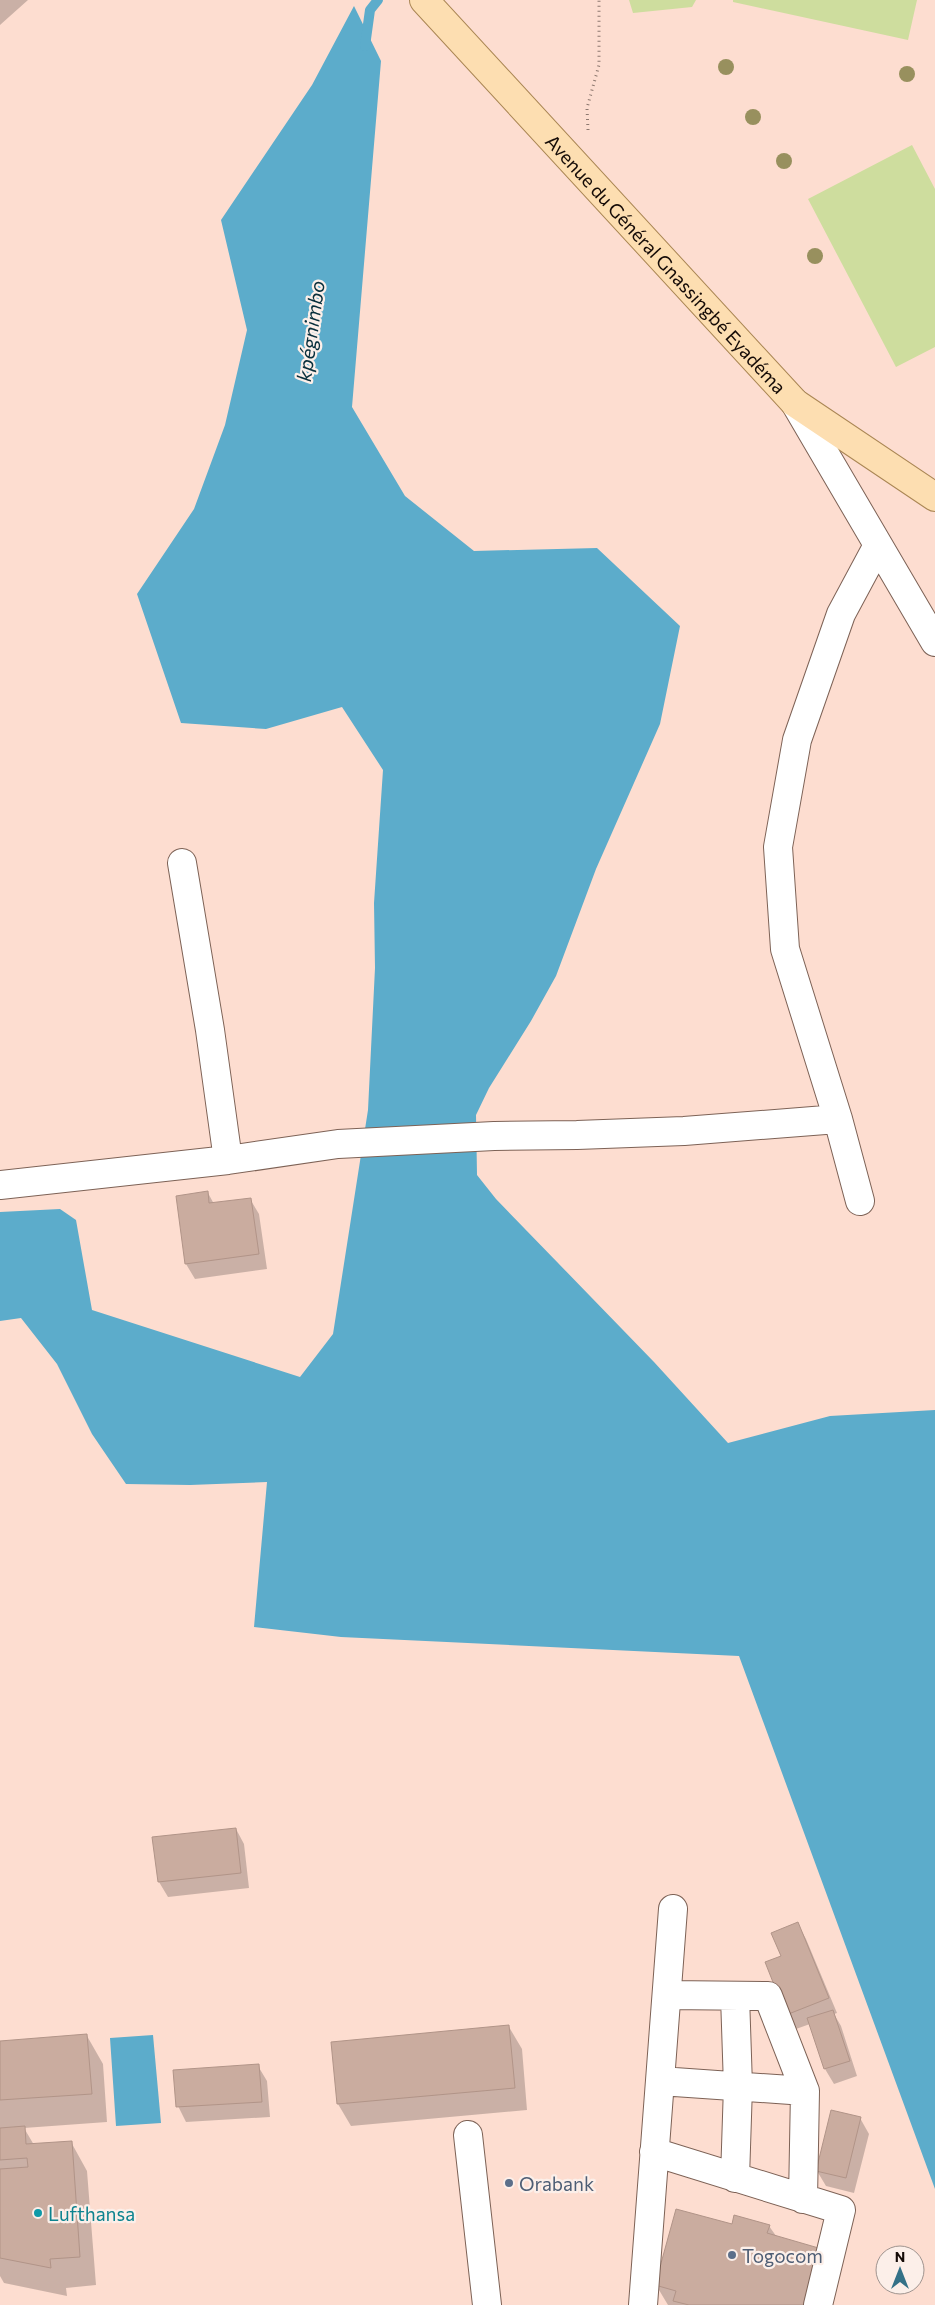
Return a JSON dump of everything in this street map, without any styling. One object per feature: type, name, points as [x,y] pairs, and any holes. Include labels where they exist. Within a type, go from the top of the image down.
[{"type":"main road","name":"Avenue du Général Gnassingbé Eyadéma","points":[[424,0],[795,403],[935,497]]},
{"type":"street","points":[[795,403],[935,642]]},
{"type":"street","points":[[860,1201],[838,1119],[785,949],[778,848],[797,740],[841,614],[878,545]]},
{"type":"street","points":[[182,863],[210,1030],[228,1160]]},
{"type":"street","points":[[0,1185],[228,1160],[338,1144],[494,1136],[674,1131],[838,1119]]},
{"type":"street","points":[[643,2305],[673,1909]]},
{"type":"street","points":[[667,1995],[768,1996],[805,2091],[803,2198]]},
{"type":"street","points":[[735,1996],[738,2086],[736,2178]]},
{"type":"street","points":[[660,2081],[805,2091]]},
{"type":"street","points":[[468,2135],[487,2305]]},
{"type":"street","points":[[654,2152],[841,2210],[818,2305]]},
{"type":"path","points":[[588,134],[587,108],[599,65],[599,0]]},
{"type":"green space","points":[[629,0],[696,0],[692,7],[633,13]]},
{"type":"green space","points":[[733,0],[917,0],[908,40],[733,2]]},
{"type":"green space","points":[[912,145],[935,189],[935,347],[896,367],[808,199]]},
{"type":"water","points":[[354,6],[381,61],[352,407],[405,496],[474,551],[597,548],[680,626],[660,724],[596,869],[556,976],[531,1021],[489,1088],[476,1115],[477,1175],[496,1199],[654,1362],[728,1443],[830,1416],[935,1410],[935,2189],[739,1656],[341,1637],[254,1627],[267,1482],[190,1485],[126,1484],[92,1434],[57,1364],[21,1318],[0,1321],[0,1212],[60,1209],[76,1220],[92,1310],[300,1377],[333,1334],[368,1110],[375,968],[374,903],[383,770],[342,707],[266,729],[181,723],[137,594],[194,509],[225,425],[247,330],[221,220],[312,85]]},
{"type":"water","points":[[153,2035],[161,2123],[116,2126],[110,2038]]},
{"type":"building","points":[[208,1191],[209,1203],[251,1198],[259,1254],[185,1264],[176,1196]]},
{"type":"building","points":[[236,1828],[241,1873],[158,1882],[152,1837]]},
{"type":"building","points":[[798,1922],[829,1998],[786,2015],[765,1962],[781,1956],[771,1933]]},
{"type":"building","points":[[833,2010],[850,2061],[824,2069],[807,2018]]},
{"type":"building","points":[[509,2025],[515,2088],[337,2104],[331,2042]]},
{"type":"building","points":[[87,2034],[92,2094],[0,2100],[0,2041]]},
{"type":"building","points":[[259,2064],[262,2102],[176,2107],[173,2070]]},
{"type":"building","points":[[831,2110],[861,2117],[846,2178],[816,2171]]},
{"type":"building","name":"Lufthansa","points":[[25,2126],[26,2144],[72,2141],[80,2257],[50,2259],[51,2268],[0,2258],[0,2169],[28,2167],[27,2158],[0,2160],[0,2128]]},
{"type":"building","points":[[676,2209],[732,2224],[734,2215],[770,2225],[767,2233],[822,2249],[807,2305],[689,2305],[673,2301],[676,2291],[655,2285]]},
{"type":"waterway","name":"kpégnimbo","points":[[365,46],[370,10],[378,0]]},
{"type":"place","name":"Orabank","points":[[509,2183]]},
{"type":"place","name":"Lufthansa","points":[[38,2213]]},
{"type":"place","name":"Togocom","points":[[732,2255]]}]
